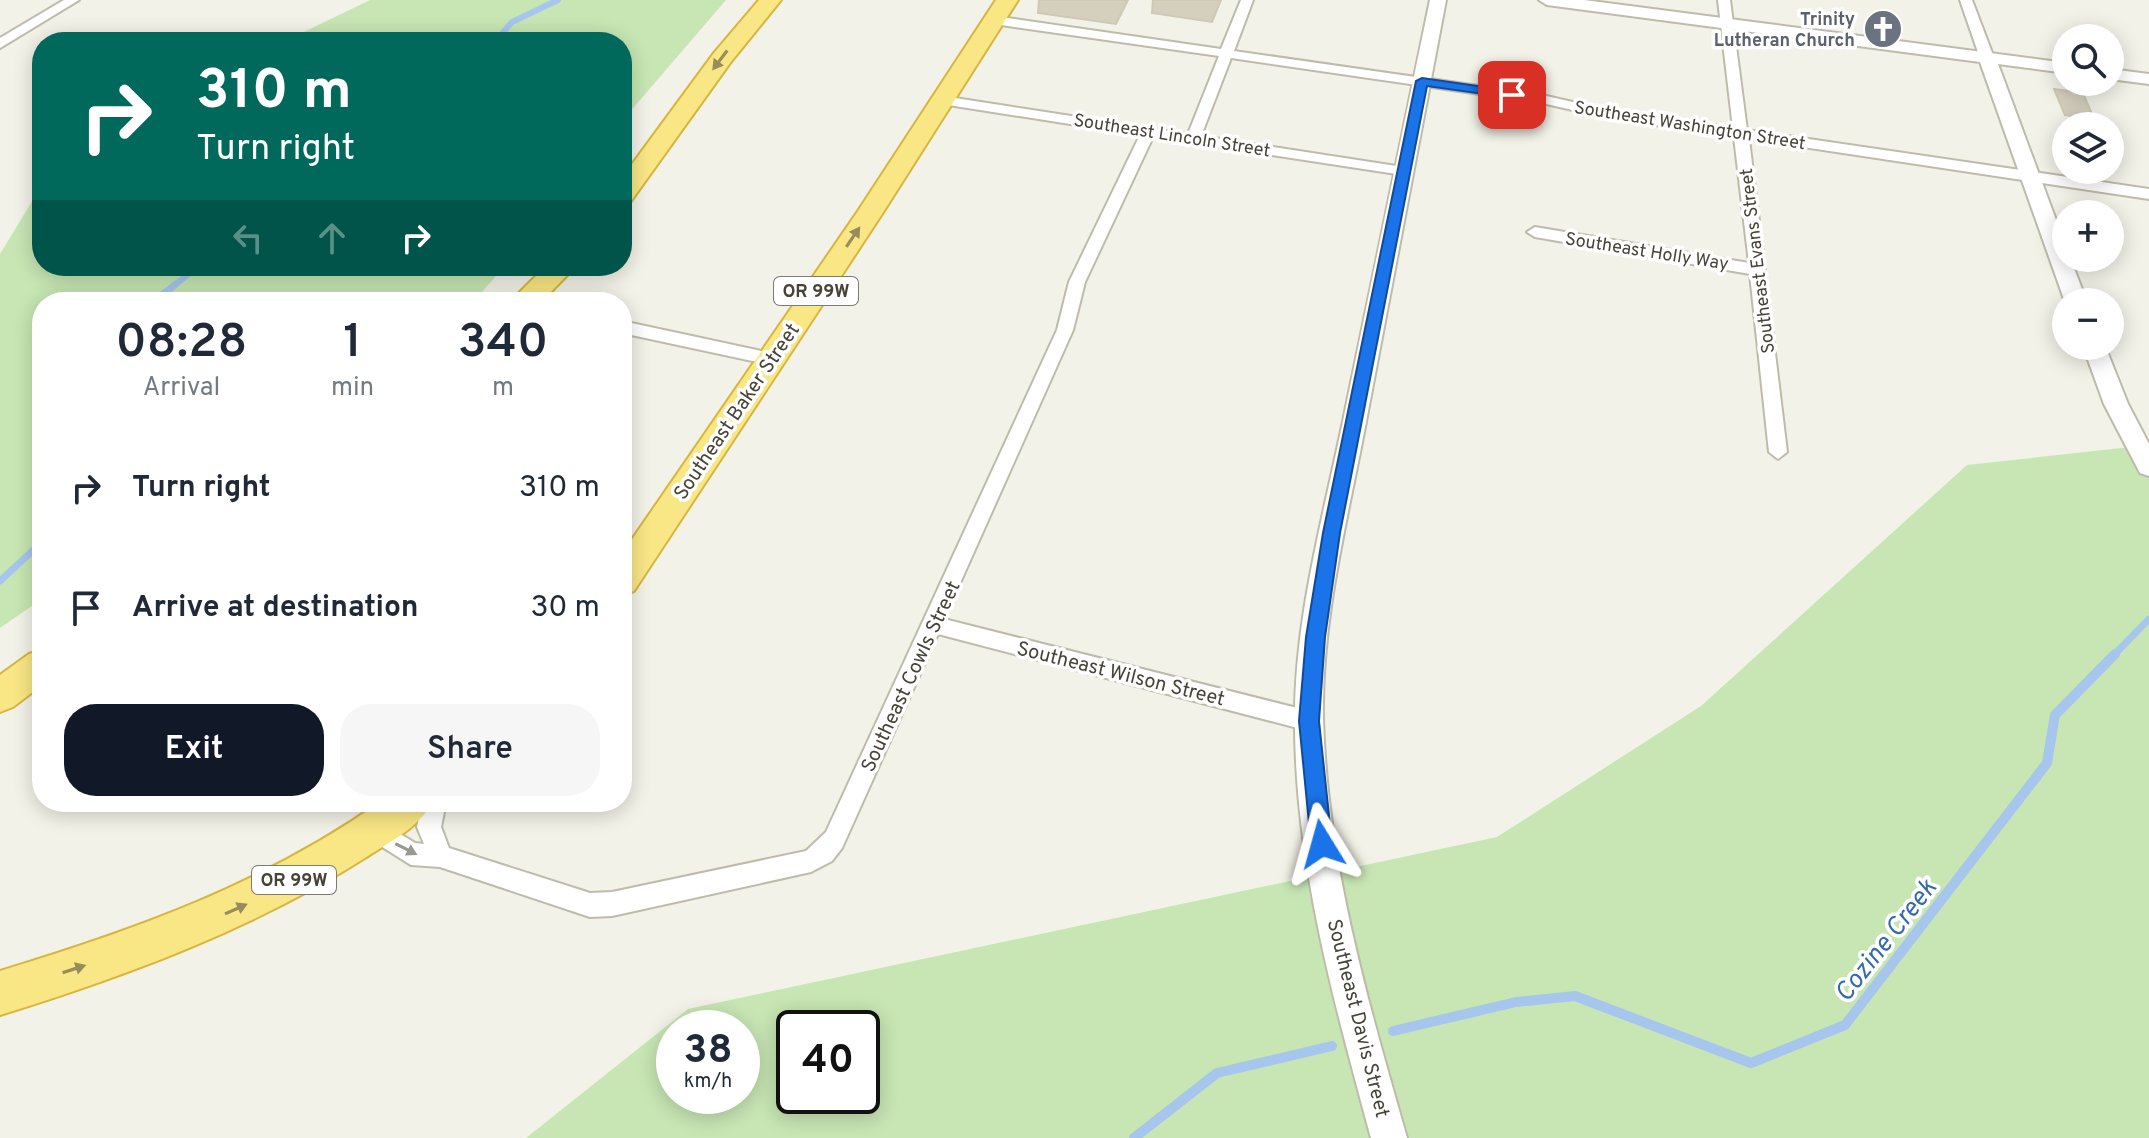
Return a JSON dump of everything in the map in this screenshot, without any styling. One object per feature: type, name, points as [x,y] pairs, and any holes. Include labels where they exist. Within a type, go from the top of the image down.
[{"type":"highway","points":[[632,182],[714,68],[770,0]]},
{"type":"highway","name":"Southeast Baker Street","points":[[632,566],[1001,10]]},
{"type":"highway","points":[[535,292],[551,276]]},
{"type":"highway","points":[[0,696],[32,672]]},
{"type":"highway","name":"OR 99W","points":[[0,993],[165,941],[264,897],[325,863],[399,812]]},
{"type":"street","points":[[0,44],[73,0]]},
{"type":"street","points":[[1193,139],[1247,0]]},
{"type":"street","name":"Southeast Davis Street","points":[[1389,1138],[1337,932],[1316,814],[1309,721],[1315,637],[1327,558],[1438,0]]},
{"type":"street","points":[[1547,0],[2052,66]]},
{"type":"street","name":"Southeast Evans Street","points":[[1724,0],[1778,452]]},
{"type":"street","points":[[1966,0],[2071,288]]},
{"type":"street","name":"Southeast Washington Street","points":[[1001,10],[1226,54],[1422,81],[1742,135],[2149,194]]},
{"type":"street","points":[[2124,76],[2149,79]]},
{"type":"street","name":"Southeast Lincoln Street","points":[[942,100],[1403,171]]},
{"type":"street","name":"Southeast Cowls Street","points":[[376,830],[411,854],[440,856],[590,905],[612,904],[811,861],[824,853],[834,840],[934,625],[1065,330],[1077,282],[1148,132]]},
{"type":"street","name":"Southeast Holly Way","points":[[1535,232],[1758,270]]},
{"type":"street","points":[[632,329],[771,359]]},
{"type":"street","points":[[2099,360],[2116,404],[2149,467]]},
{"type":"street","name":"Southeast Wilson Street","points":[[934,625],[1309,721]]},
{"type":"street","points":[[432,812],[429,827],[440,856]]},
{"type":"green space","points":[[370,0],[726,0],[632,109],[632,32],[304,32]]},
{"type":"green space","points":[[32,201],[32,276],[496,276],[482,292],[32,292],[32,606],[0,628],[0,254]]},
{"type":"green space","points":[[2149,445],[2149,1138],[526,1138],[656,1034],[656,1114],[760,1114],[760,1010],[688,1009],[1497,837],[1701,706],[1967,465]]},
{"type":"building","points":[[1039,0],[1128,0],[1116,24],[1038,13]]},
{"type":"building","points":[[1153,0],[1221,0],[1212,22],[1152,13]]},
{"type":"building","points":[[2057,96],[2084,96],[2091,112],[2064,112]]},
{"type":"waterway","name":"Cozine Creek","points":[[504,32],[512,22],[558,0]]},
{"type":"waterway","name":"Cozine Creek","points":[[174,286],[186,276]]},
{"type":"waterway","name":"Cozine Creek","points":[[166,292],[176,284]]},
{"type":"waterway","name":"Cozine Creek","points":[[0,581],[32,551]]},
{"type":"waterway","name":"Cozine Creek","points":[[2113,656],[2149,619]]},
{"type":"waterway","name":"Cozine Creek","points":[[1393,1031],[1516,1002],[1575,996],[1751,1063],[1845,1025],[2047,763],[2055,715],[2115,654]]},
{"type":"waterway","name":"Cozine Creek","points":[[1134,1138],[1217,1073],[1332,1046]]},
{"type":"place","name":"Trinity Lutheran Church","points":[[1883,29]]},
{"type":"route","points":[[1322,844],[1316,814],[1309,721],[1315,637],[1327,558],[1422,81],[1512,95]]}]
